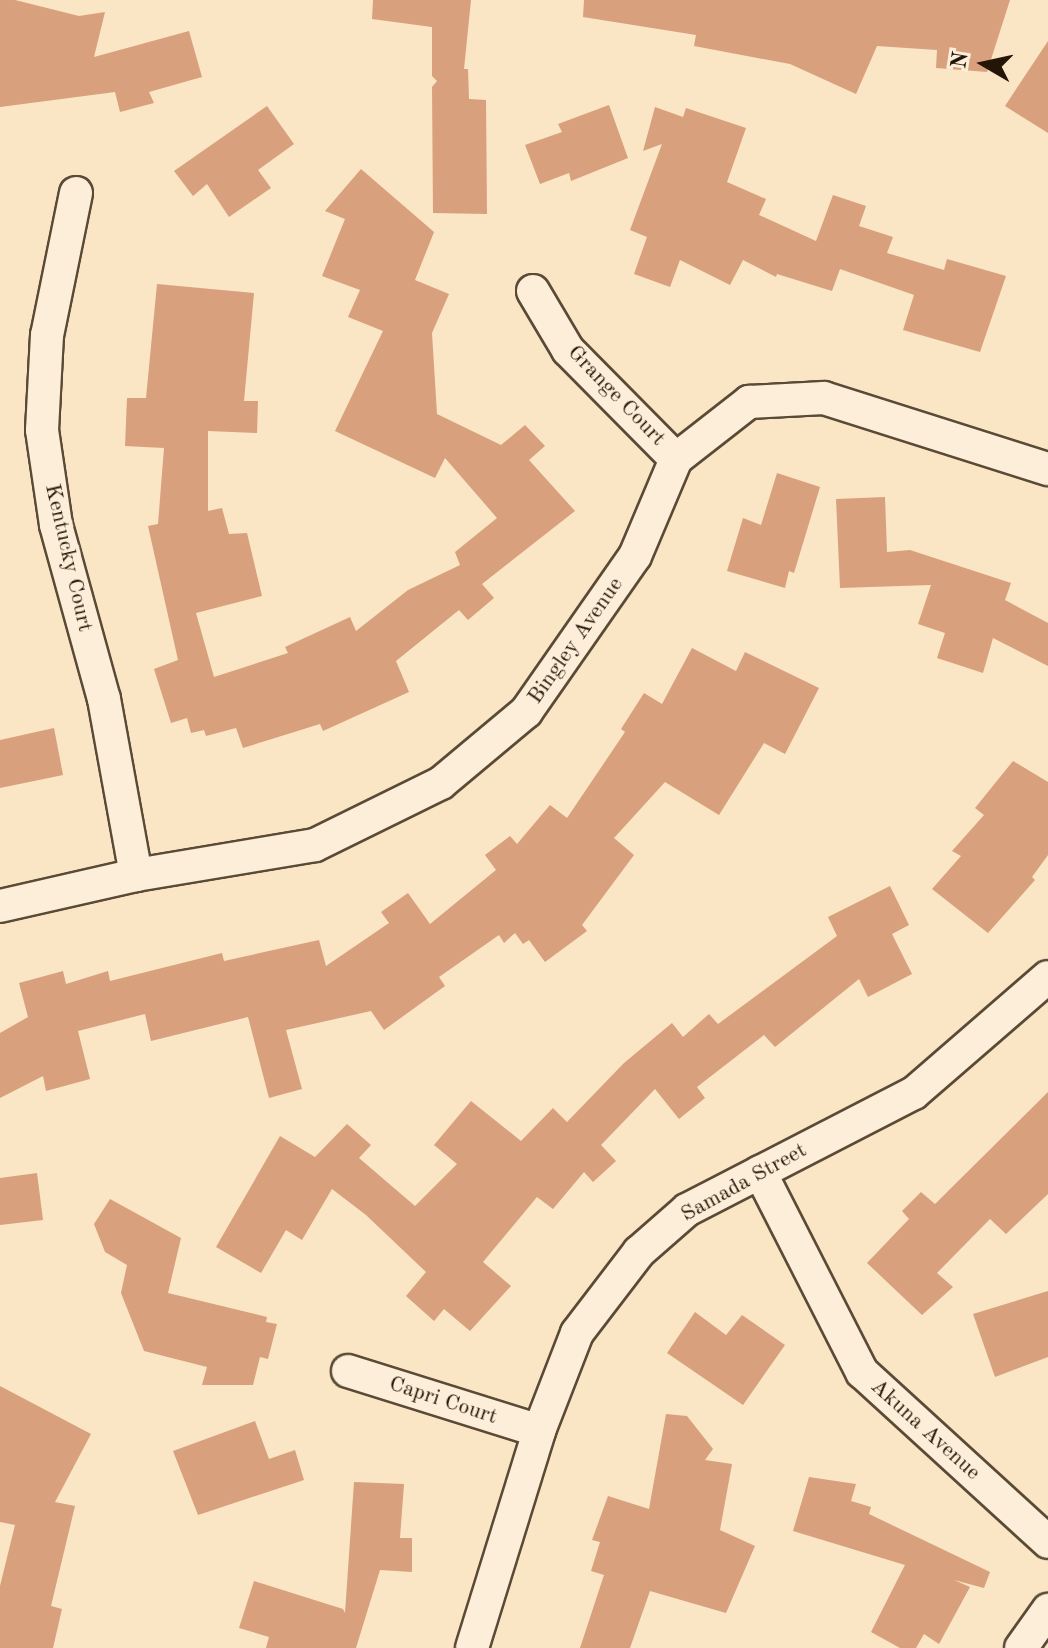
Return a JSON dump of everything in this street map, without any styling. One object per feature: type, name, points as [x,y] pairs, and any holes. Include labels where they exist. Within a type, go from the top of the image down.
[{"type":"street","name":"Kentucky Court","points":[[76,193],[47,335],[42,430],[56,525],[104,699],[136,875]]},
{"type":"street","name":"Grange Court","points":[[533,291],[568,350],[676,459]]},
{"type":"street","name":"Bingley Avenue","points":[[0,906],[136,875],[315,845],[441,783],[526,712],[635,556],[676,459],[749,402],[824,398],[1048,469]]},
{"type":"street","name":"Samada Street","points":[[472,1648],[539,1431],[577,1333],[639,1252],[687,1210],[914,1093],[1048,977]]},
{"type":"street","name":"Akuna Avenue","points":[[760,1172],[862,1372],[1048,1542]]},
{"type":"street","name":"Capri Court","points":[[348,1371],[539,1431]]},
{"type":"street","points":[[1021,1648],[1048,1610]]},
{"type":"building","points":[[0,0],[15,0],[79,16],[105,12],[94,57],[189,31],[202,77],[149,92],[154,103],[120,112],[115,92],[0,107]]},
{"type":"building","points":[[373,0],[471,0],[464,69],[468,69],[469,99],[486,100],[487,214],[433,213],[432,87],[437,81],[432,76],[432,27],[372,19]]},
{"type":"building","points":[[584,0],[1010,0],[987,72],[936,68],[937,50],[877,46],[856,94],[790,64],[694,46],[696,35],[583,17]]},
{"type":"building","points":[[1048,41],[1048,133],[1005,106]]},
{"type":"building","points":[[609,105],[628,158],[571,181],[569,173],[540,184],[525,145],[562,132],[558,124]]},
{"type":"building","points":[[267,106],[294,144],[258,170],[271,188],[229,217],[207,184],[193,196],[174,171]]},
{"type":"building","points":[[655,107],[683,117],[686,108],[746,128],[727,182],[766,199],[759,215],[816,241],[833,195],[866,206],[859,226],[893,237],[887,253],[944,270],[947,259],[1006,276],[980,352],[903,330],[914,295],[840,269],[832,291],[777,274],[776,277],[743,260],[730,285],[680,260],[670,287],[634,274],[647,237],[630,230],[662,144],[643,151]]},
{"type":"building","points":[[361,169],[434,232],[415,280],[449,294],[432,333],[437,414],[501,445],[525,425],[545,446],[529,460],[575,511],[482,584],[494,598],[468,620],[459,610],[396,661],[409,692],[323,731],[320,724],[243,748],[236,728],[206,736],[204,730],[191,733],[187,718],[171,723],[154,669],[178,660],[148,526],[158,524],[164,448],[125,446],[127,398],[146,398],[157,284],[254,293],[244,401],[258,401],[257,433],[208,431],[208,511],[222,508],[229,534],[247,533],[262,596],[196,613],[214,677],[288,653],[285,647],[350,617],[356,631],[408,590],[460,565],[455,552],[497,518],[445,458],[435,478],[335,431],[383,331],[348,317],[360,290],[322,276],[345,219],[325,211]]},
{"type":"building","points":[[777,473],[820,487],[794,573],[789,571],[785,588],[727,571],[743,518],[761,525]]},
{"type":"building","points":[[885,497],[887,552],[910,550],[1011,583],[1005,600],[1048,623],[1048,666],[993,638],[983,673],[937,658],[945,633],[918,624],[931,585],[840,588],[836,499]]},
{"type":"building","points":[[692,648],[736,671],[745,652],[819,688],[785,754],[764,743],[719,815],[665,782],[614,838],[634,855],[582,925],[587,931],[545,962],[529,940],[523,944],[515,933],[504,943],[499,935],[439,977],[445,986],[384,1030],[371,1011],[286,1030],[302,1089],[269,1098],[248,1017],[151,1041],[145,1014],[78,1031],[90,1079],[46,1091],[43,1076],[0,1098],[0,1033],[28,1017],[19,983],[63,971],[66,984],[108,971],[110,981],[222,953],[224,961],[319,940],[326,966],[389,923],[381,912],[408,893],[430,924],[496,870],[485,855],[510,836],[517,844],[550,805],[567,818],[625,732],[621,729],[644,693],[662,704]]},
{"type":"building","points":[[54,728],[63,775],[0,788],[0,740]]},
{"type":"building","points":[[1013,761],[1048,782],[1048,855],[1032,877],[1035,880],[988,933],[932,889],[961,856],[952,851],[984,815],[975,808]]},
{"type":"building","points":[[890,886],[909,925],[892,934],[912,974],[868,997],[859,979],[775,1047],[764,1035],[697,1087],[705,1098],[679,1119],[655,1089],[601,1145],[616,1161],[593,1182],[584,1172],[553,1209],[537,1197],[483,1262],[511,1286],[470,1331],[444,1309],[434,1321],[406,1296],[426,1272],[366,1215],[332,1189],[302,1240],[286,1230],[261,1273],[216,1247],[280,1136],[315,1157],[347,1124],[371,1145],[359,1158],[415,1206],[457,1164],[434,1145],[471,1101],[521,1141],[553,1108],[567,1122],[624,1063],[672,1023],[683,1037],[709,1014],[718,1024],[837,936],[828,917]]},
{"type":"building","points":[[1048,1092],[1048,1194],[1006,1234],[990,1219],[937,1273],[953,1287],[922,1315],[867,1263],[909,1219],[902,1211],[921,1192],[935,1204]]},
{"type":"building","points":[[37,1173],[43,1220],[0,1225],[0,1178]]},
{"type":"building","points":[[110,1199],[181,1238],[168,1293],[267,1317],[266,1322],[277,1324],[268,1359],[260,1357],[253,1385],[202,1385],[207,1367],[144,1351],[121,1293],[127,1265],[105,1252],[94,1224]]},
{"type":"building","points":[[1048,1291],[1048,1357],[995,1377],[973,1314]]},
{"type":"building","points":[[695,1312],[726,1335],[742,1315],[785,1345],[743,1405],[667,1353]]},
{"type":"building","points":[[0,1386],[91,1434],[55,1502],[75,1506],[51,1606],[62,1609],[53,1648],[0,1648],[0,1586],[15,1525],[0,1522]]},
{"type":"building","points":[[666,1414],[687,1416],[713,1449],[705,1460],[732,1464],[720,1530],[755,1546],[726,1613],[650,1591],[630,1648],[580,1648],[604,1575],[591,1571],[600,1542],[592,1540],[608,1496],[649,1509]]},
{"type":"building","points":[[255,1421],[269,1459],[295,1450],[304,1480],[198,1515],[173,1451]]},
{"type":"building","points":[[809,1477],[856,1484],[851,1501],[871,1507],[869,1514],[990,1572],[984,1588],[954,1580],[970,1587],[939,1644],[924,1634],[916,1648],[900,1648],[871,1632],[905,1565],[793,1531]]},
{"type":"building","points":[[354,1482],[404,1484],[400,1538],[412,1538],[412,1572],[380,1570],[356,1648],[266,1648],[269,1637],[239,1628],[254,1581],[343,1609],[345,1613]]}]
